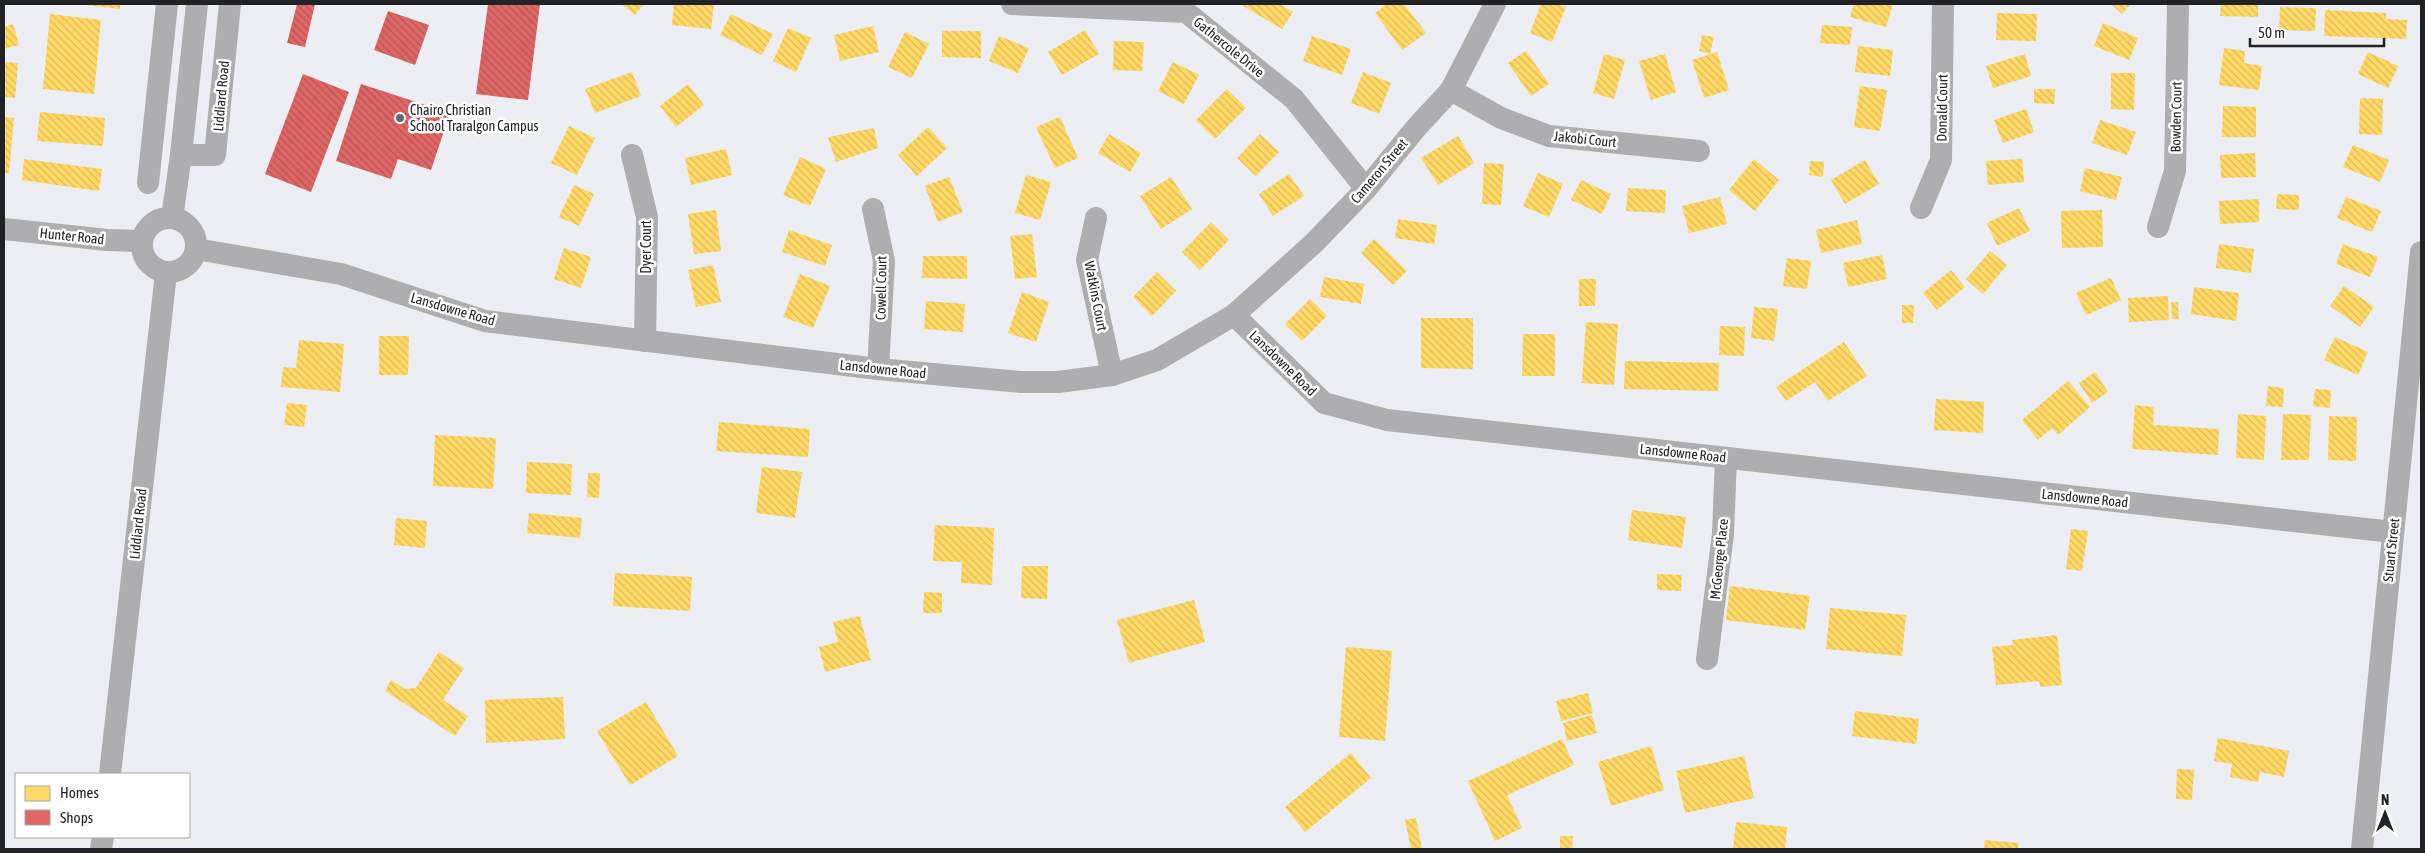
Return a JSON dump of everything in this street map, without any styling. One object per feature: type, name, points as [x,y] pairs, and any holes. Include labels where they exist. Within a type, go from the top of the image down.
[{"type":"street","points":[[148,183],[167,4]]},
{"type":"street","points":[[172,218],[181,155],[197,4]]},
{"type":"street","name":"Liddiard Road","points":[[181,155],[215,155],[230,4]]},
{"type":"street","name":"Gathercole Drive","points":[[1012,4],[1191,8],[1294,99],[1366,189]]},
{"type":"street","name":"Cameron Street","points":[[1234,315],[1314,243],[1366,189],[1416,128],[1451,90],[1495,4]]},
{"type":"street","name":"Donald Court","points":[[1921,208],[1941,160],[1943,4]]},
{"type":"street","name":"Bowden Court","points":[[2158,227],[2175,171],[2178,4]]},
{"type":"street","name":"Jakobi Court","points":[[1451,90],[1501,118],[1549,136],[1699,151]]},
{"type":"street","name":"Dyer Court","points":[[632,155],[647,217],[645,341]]},
{"type":"street","name":"Cowell Court","points":[[873,209],[884,261],[878,369]]},
{"type":"street","points":[[172,218],[188,225],[196,240],[196,249],[189,264],[182,270],[166,273],[150,266],[144,259],[141,242],[149,226],[156,221],[172,218]]},
{"type":"street","name":"Watkins Court","points":[[1096,218],[1088,260],[1112,375]]},
{"type":"street","name":"Hunter Road","points":[[4,229],[141,242]]},
{"type":"street","name":"Lansdowne Road","points":[[196,249],[341,274],[485,322],[878,369],[1021,382],[1058,382],[1112,375],[1157,360],[1234,315],[1324,403],[1387,420],[2393,532]]},
{"type":"street","name":"Stuart Street","points":[[2362,849],[2421,252]]},
{"type":"street","name":"Liddiard Road","points":[[110,773],[166,273]]},
{"type":"street","name":"McGeorge Place","points":[[1707,659],[1723,534],[1726,458]]},
{"type":"building: Homes","points":[[77,4],[120,4],[120,9]]},
{"type":"building: Homes","points":[[621,4],[644,4],[635,15]]},
{"type":"building: Homes","points":[[674,4],[714,4],[711,29],[672,25]]},
{"type":"building: Homes","points":[[1244,4],[1280,4],[1293,12],[1282,29],[1243,6]]},
{"type":"building: Homes","points":[[1387,4],[1404,4],[1426,33],[1402,50],[1375,13]]},
{"type":"building: Homes","points":[[1541,4],[1557,4],[1566,7],[1552,42],[1530,33]]},
{"type":"building: Homes","points":[[1854,4],[1893,4],[1886,27],[1850,17]]},
{"type":"building: Homes","points":[[2111,4],[2131,4],[2122,14]]},
{"type":"building: Homes","points":[[2221,4],[2258,4],[2258,17],[2220,16]]},
{"type":"building: Homes","points":[[2280,7],[2316,8],[2315,31],[2279,30]]},
{"type":"building: Homes","points":[[2325,10],[2386,13],[2386,19],[2407,20],[2406,39],[2324,36]]},
{"type":"building: Homes","points":[[1997,13],[2037,14],[2036,41],[1996,40]]},
{"type":"building: Homes","points":[[50,14],[101,20],[94,94],[43,89]]},
{"type":"building: Homes","points":[[731,14],[773,34],[762,55],[720,35]]},
{"type":"building: Homes","points":[[2103,23],[2138,38],[2129,60],[2094,46]]},
{"type":"building: Homes","points":[[13,24],[19,45],[4,49],[4,27]]},
{"type":"building: Homes","points":[[1822,25],[1852,27],[1850,45],[1820,43]]},
{"type":"building: Homes","points":[[873,26],[879,52],[840,61],[834,35]]},
{"type":"building: Homes","points":[[788,28],[811,38],[796,72],[773,61]]},
{"type":"building: Homes","points":[[1085,30],[1099,54],[1062,75],[1048,52]]},
{"type":"building: Homes","points":[[942,31],[981,31],[981,58],[942,57]]},
{"type":"building: Homes","points":[[905,32],[929,44],[912,78],[888,67]]},
{"type":"building: Homes","points":[[1702,35],[1714,37],[1710,54],[1699,51]]},
{"type":"building: Homes","points":[[999,36],[1029,48],[1018,73],[989,61]]},
{"type":"building: Homes","points":[[1312,36],[1351,49],[1342,75],[1303,61]]},
{"type":"building: Homes","points":[[1114,41],[1144,42],[1142,71],[1113,70]]},
{"type":"building: Homes","points":[[1858,46],[1893,50],[1890,76],[1855,72]]},
{"type":"building: Homes","points":[[2224,48],[2245,51],[2244,63],[2262,66],[2259,90],[2219,85]]},
{"type":"building: Homes","points":[[1526,51],[1549,84],[1531,96],[1508,63]]},
{"type":"building: Homes","points":[[1717,52],[1729,90],[1704,98],[1692,60]]},
{"type":"building: Homes","points":[[2368,52],[2398,66],[2388,88],[2358,74]]},
{"type":"building: Homes","points":[[1604,54],[1625,60],[1614,99],[1593,93]]},
{"type":"building: Homes","points":[[1665,54],[1676,92],[1651,100],[1639,61]]},
{"type":"building: Homes","points":[[2025,54],[2031,76],[1993,88],[1986,66]]},
{"type":"building: Homes","points":[[4,62],[18,63],[15,98],[4,97]]},
{"type":"building: Homes","points":[[1173,62],[1199,75],[1184,104],[1158,91]]},
{"type":"building: Homes","points":[[632,72],[641,96],[595,113],[585,89]]},
{"type":"building: Homes","points":[[1363,72],[1391,83],[1379,114],[1351,103]]},
{"type":"building: Homes","points":[[2111,73],[2135,73],[2134,110],[2111,109]]},
{"type":"building: Homes","points":[[688,84],[704,105],[676,127],[660,106]]},
{"type":"building: Homes","points":[[1860,86],[1887,90],[1880,131],[1854,127]]},
{"type":"building: Homes","points":[[1227,89],[1246,108],[1215,139],[1196,120]]},
{"type":"building: Homes","points":[[2034,89],[2055,89],[2054,104],[2034,103]]},
{"type":"building: Homes","points":[[2360,98],[2383,99],[2382,135],[2359,134]]},
{"type":"building: Homes","points":[[2223,106],[2256,107],[2256,137],[2222,137]]},
{"type":"building: Homes","points":[[2026,109],[2034,132],[2003,143],[1994,120]]},
{"type":"building: Homes","points":[[40,112],[105,118],[103,146],[37,141]]},
{"type":"building: Homes","points":[[4,117],[14,118],[9,173],[4,173]]},
{"type":"building: Homes","points":[[1060,117],[1078,158],[1055,168],[1036,127]]},
{"type":"building: Homes","points":[[2100,120],[2136,132],[2127,155],[2092,143]]},
{"type":"building: Homes","points":[[569,126],[595,138],[577,175],[551,163]]},
{"type":"building: Homes","points":[[928,127],[947,148],[917,176],[898,155]]},
{"type":"building: Homes","points":[[874,128],[878,148],[836,162],[828,137]]},
{"type":"building: Homes","points":[[1109,134],[1141,153],[1130,172],[1098,153]]},
{"type":"building: Homes","points":[[1260,134],[1279,152],[1256,176],[1237,158]]},
{"type":"building: Homes","points":[[1458,136],[1474,163],[1438,185],[1421,158]]},
{"type":"building: Homes","points":[[2353,145],[2389,160],[2380,182],[2343,167]]},
{"type":"building: Homes","points":[[726,149],[732,175],[691,185],[685,158]]},
{"type":"building: Homes","points":[[2255,153],[2256,177],[2221,178],[2220,155]]},
{"type":"building: Homes","points":[[800,157],[826,169],[810,206],[783,195]]},
{"type":"building: Homes","points":[[24,159],[102,169],[99,191],[22,180]]},
{"type":"building: Homes","points":[[1754,159],[1779,180],[1755,211],[1729,190]]},
{"type":"building: Homes","points":[[2022,159],[2024,182],[1988,185],[1986,161]]},
{"type":"building: Homes","points":[[1865,160],[1879,184],[1845,204],[1831,180]]},
{"type":"building: Homes","points":[[1810,161],[1824,162],[1823,177],[1809,175]]},
{"type":"building: Homes","points":[[1484,163],[1504,164],[1501,205],[1482,204]]},
{"type":"building: Homes","points":[[2085,168],[2122,177],[2116,200],[2080,191]]},
{"type":"building: Homes","points":[[1538,173],[1563,184],[1549,217],[1523,206]]},
{"type":"building: Homes","points":[[1289,174],[1304,196],[1273,216],[1259,194]]},
{"type":"building: Homes","points":[[1026,175],[1051,182],[1040,220],[1015,213]]},
{"type":"building: Homes","points":[[949,177],[963,212],[938,222],[925,186]]},
{"type":"building: Homes","points":[[1171,177],[1192,209],[1161,229],[1140,196]]},
{"type":"building: Homes","points":[[1581,180],[1611,194],[1602,214],[1571,200]]},
{"type":"building: Homes","points":[[574,185],[594,194],[579,226],[559,217]]},
{"type":"building: Homes","points":[[1628,188],[1666,190],[1665,213],[1626,211]]},
{"type":"building: Homes","points":[[2277,194],[2299,195],[2299,210],[2276,209]]},
{"type":"building: Homes","points":[[1720,197],[1727,224],[1689,233],[1682,206]]},
{"type":"building: Homes","points":[[2346,197],[2381,211],[2372,232],[2337,218]]},
{"type":"building: Homes","points":[[2259,199],[2259,222],[2220,224],[2219,201]]},
{"type":"building: Homes","points":[[2019,208],[2030,231],[1997,246],[1987,223]]},
{"type":"building: Homes","points":[[716,210],[721,251],[694,254],[688,214]]},
{"type":"building: Homes","points":[[2102,210],[2103,247],[2062,248],[2061,211]]},
{"type":"building: Homes","points":[[1398,219],[1437,225],[1434,244],[1395,238]]},
{"type":"building: Homes","points":[[1857,220],[1862,244],[1821,253],[1816,230]]},
{"type":"building: Homes","points":[[1211,222],[1229,240],[1200,270],[1182,252]]},
{"type":"building: Homes","points":[[789,230],[832,245],[825,266],[782,252]]},
{"type":"building: Homes","points":[[1032,234],[1037,277],[1015,279],[1010,236]]},
{"type":"building: Homes","points":[[1374,239],[1407,271],[1393,285],[1361,253]]},
{"type":"building: Homes","points":[[2219,244],[2254,249],[2251,273],[2216,268]]},
{"type":"building: Homes","points":[[2343,244],[2378,257],[2370,277],[2336,264]]},
{"type":"building: Homes","points":[[564,248],[591,257],[581,288],[554,279]]},
{"type":"building: Homes","points":[[1990,251],[2007,265],[1983,294],[1966,279]]},
{"type":"building: Homes","points":[[1882,255],[1887,279],[1848,287],[1843,263]]},
{"type":"building: Homes","points":[[923,256],[967,256],[967,279],[922,278]]},
{"type":"building: Homes","points":[[1787,258],[1811,261],[1807,289],[1783,286]]},
{"type":"building: Homes","points":[[713,265],[721,302],[696,307],[688,270]]},
{"type":"building: Homes","points":[[1951,270],[1965,287],[1937,310],[1923,293]]},
{"type":"building: Homes","points":[[1157,272],[1176,291],[1152,316],[1133,297]]},
{"type":"building: Homes","points":[[800,274],[830,286],[813,328],[783,317]]},
{"type":"building: Homes","points":[[1324,277],[1364,284],[1361,304],[1320,297]]},
{"type":"building: Homes","points":[[2111,278],[2121,300],[2086,315],[2076,293]]},
{"type":"building: Homes","points":[[1579,279],[1596,279],[1595,306],[1579,306]]},
{"type":"building: Homes","points":[[2344,286],[2374,307],[2360,327],[2330,306]]},
{"type":"building: Homes","points":[[2194,287],[2239,293],[2236,321],[2191,314]]},
{"type":"building: Homes","points":[[1022,292],[1049,302],[1036,342],[1008,333]]},
{"type":"building: Homes","points":[[2168,296],[2169,320],[2129,322],[2128,298]]},
{"type":"building: Homes","points":[[1310,299],[1327,316],[1302,341],[1285,324]]},
{"type":"building: Homes","points":[[926,301],[965,304],[963,332],[924,329]]},
{"type":"building: Homes","points":[[2171,302],[2178,302],[2179,319],[2172,319]]},
{"type":"building: Homes","points":[[1902,305],[1914,305],[1913,323],[1902,323]]},
{"type":"building: Homes","points":[[1754,307],[1778,309],[1774,341],[1751,338]]},
{"type":"building: Homes","points":[[1421,318],[1473,318],[1473,369],[1421,368]]},
{"type":"building: Homes","points":[[1586,322],[1618,324],[1614,385],[1582,383]]},
{"type":"building: Homes","points":[[1720,326],[1745,327],[1744,356],[1719,355]]},
{"type":"building: Homes","points":[[1523,334],[1555,334],[1555,376],[1522,376]]},
{"type":"building: Homes","points":[[379,336],[409,336],[408,375],[379,375]]},
{"type":"building: Homes","points":[[2335,337],[2368,352],[2358,375],[2324,360]]},
{"type":"building: Homes","points":[[299,340],[344,344],[340,392],[281,387],[283,367],[296,368]]},
{"type":"building: Homes","points":[[1844,342],[1867,376],[1828,401],[1815,382],[1786,401],[1776,387]]},
{"type":"building: Homes","points":[[1625,361],[1719,363],[1718,391],[1624,389]]},
{"type":"building: Homes","points":[[2095,372],[2108,392],[2092,403],[2079,383]]},
{"type":"building: Homes","points":[[2068,381],[2090,407],[2058,435],[2052,428],[2038,440],[2022,420]]},
{"type":"building: Homes","points":[[2268,386],[2284,388],[2283,407],[2266,406]]},
{"type":"building: Homes","points":[[2315,389],[2331,390],[2330,408],[2313,406]]},
{"type":"building: Homes","points":[[1936,399],[1984,402],[1983,433],[1934,430]]},
{"type":"building: Homes","points":[[287,403],[307,405],[304,427],[284,425]]},
{"type":"building: Homes","points":[[2135,405],[2154,407],[2153,425],[2219,429],[2218,455],[2132,449]]},
{"type":"building: Homes","points":[[2238,414],[2266,416],[2264,460],[2236,458]]},
{"type":"building: Homes","points":[[2283,414],[2311,415],[2309,460],[2281,460]]},
{"type":"building: Homes","points":[[2329,416],[2357,417],[2356,461],[2328,460]]},
{"type":"building: Homes","points":[[719,422],[810,429],[808,457],[716,451]]},
{"type":"building: Homes","points":[[435,435],[496,438],[493,489],[433,486]]},
{"type":"building: Homes","points":[[527,462],[572,464],[571,495],[526,493]]},
{"type":"building: Homes","points":[[762,467],[802,472],[795,518],[756,513]]},
{"type":"building: Homes","points":[[588,473],[600,473],[599,498],[587,497]]},
{"type":"building: Homes","points":[[1632,510],[1686,517],[1682,548],[1628,540]]},
{"type":"building: Homes","points":[[529,513],[582,518],[580,538],[527,533]]},
{"type":"building: Homes","points":[[396,518],[427,521],[425,548],[394,545]]},
{"type":"building: Homes","points":[[935,525],[994,528],[992,585],[961,583],[962,562],[933,561]]},
{"type":"building: Homes","points":[[2071,529],[2088,531],[2082,571],[2066,569]]},
{"type":"building: Homes","points":[[1022,566],[1048,566],[1047,599],[1021,598]]},
{"type":"building: Homes","points":[[615,573],[692,577],[690,611],[613,606]]},
{"type":"building: Homes","points":[[1657,574],[1682,575],[1681,591],[1657,590]]},
{"type":"building: Homes","points":[[1730,586],[1810,596],[1805,630],[1726,620]]},
{"type":"building: Homes","points":[[924,592],[942,593],[942,613],[923,613]]},
{"type":"building: Homes","points":[[1194,600],[1205,642],[1129,663],[1117,620]]},
{"type":"building: Homes","points":[[1830,608],[1906,615],[1902,656],[1826,649]]},
{"type":"building: Homes","points":[[860,616],[871,660],[825,672],[819,647],[838,642],[833,622]]},
{"type":"building: Homes","points":[[2057,635],[2062,685],[2040,687],[2039,681],[1996,685],[1992,647],[2013,645],[2012,640]]},
{"type":"building: Homes","points":[[1346,647],[1392,651],[1385,741],[1339,737]]},
{"type":"building: Homes","points":[[439,652],[464,668],[443,700],[468,716],[455,736],[385,691],[391,680],[405,689],[416,688]]},
{"type":"building: Homes","points":[[1588,693],[1593,713],[1561,721],[1556,701]]},
{"type":"building: Homes","points":[[563,697],[565,739],[486,743],[485,700]]},
{"type":"building: Homes","points":[[646,702],[678,756],[630,785],[597,731]]},
{"type":"building: Homes","points":[[1855,711],[1919,719],[1916,744],[1852,736]]},
{"type":"building: Homes","points":[[1592,715],[1597,733],[1567,741],[1563,723]]},
{"type":"building: Homes","points":[[2218,738],[2289,751],[2284,777],[2260,772],[2258,782],[2230,777],[2232,764],[2214,761]]},
{"type":"building: Homes","points":[[1562,739],[1574,765],[1507,795],[1522,828],[1495,841],[1468,781]]},
{"type":"building: Homes","points":[[1651,746],[1664,790],[1611,806],[1598,762]]},
{"type":"building: Homes","points":[[1351,753],[1371,778],[1305,832],[1285,807]]},
{"type":"building: Homes","points":[[1744,756],[1754,798],[1685,813],[1676,771]]},
{"type":"building: Homes","points":[[2177,769],[2194,770],[2192,800],[2176,799]]},
{"type":"building: Homes","points":[[1416,818],[1422,849],[1411,849],[1405,820]]},
{"type":"building: Homes","points":[[1736,822],[1787,827],[1785,849],[1733,849]]},
{"type":"building: Homes","points":[[1560,836],[1573,836],[1572,849],[1560,849]]},
{"type":"building: Homes","points":[[1985,840],[2019,843],[2018,849],[1984,849]]},
{"type":"building: Shops","points":[[297,4],[315,4],[305,47],[287,43]]},
{"type":"building: Shops","points":[[488,4],[540,4],[528,100],[476,94]]},
{"type":"building: Shops","points":[[388,11],[429,25],[415,65],[374,50]]},
{"type":"building: Shops","points":[[303,74],[349,92],[311,192],[265,174]]},
{"type":"building: Shops","points":[[361,84],[450,113],[431,170],[398,159],[391,179],[336,161]]},
{"type":"place","name":"Chairo Christian School Traralgon Campus","points":[[400,118]]}]
